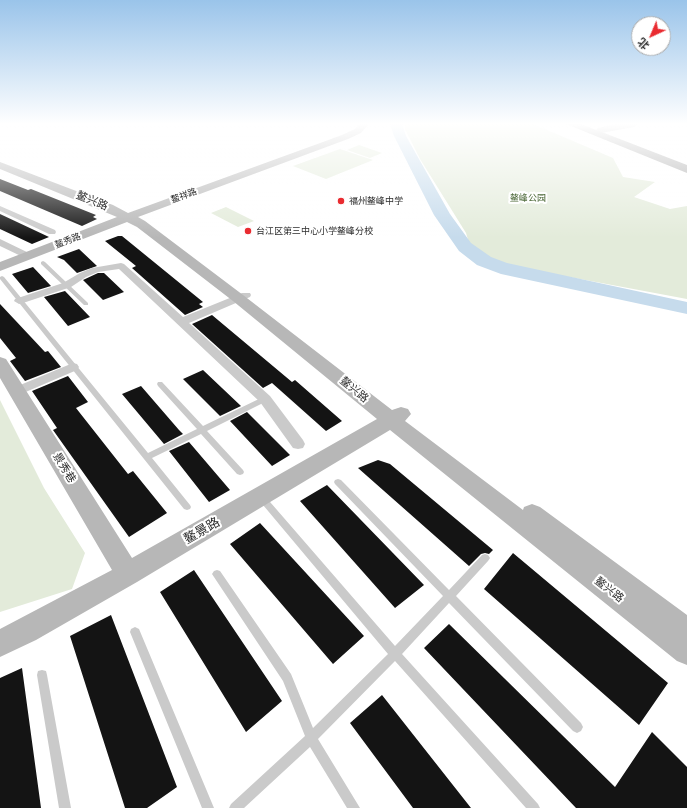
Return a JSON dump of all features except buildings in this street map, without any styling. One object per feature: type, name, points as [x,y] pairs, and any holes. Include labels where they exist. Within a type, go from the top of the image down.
[{"type":"main road","name":"鳌兴路","points":[[4,162],[118,205],[141,224],[242,296],[396,417],[687,651]]},
{"type":"main road","name":"鳌祥路","points":[[132,216],[278,162]]},
{"type":"main road","points":[[666,162],[687,170]]},
{"type":"main road","name":"鳌兴路","points":[[0,164],[132,216]]},
{"type":"main road","name":"鳌秀路","points":[[1,273],[28,256],[132,216]]},
{"type":"main road","name":"景秀巷","points":[[0,363],[128,574]]},
{"type":"main road","name":"鳌兴路","points":[[396,417],[687,632]]},
{"type":"main road","name":"鳌景路","points":[[0,643],[26,631],[128,574],[396,417]]},
{"type":"street","points":[[0,208],[52,232]]},
{"type":"street","points":[[0,242],[28,256]]},
{"type":"street","points":[[19,301],[67,285],[83,275],[95,270],[121,266],[264,398],[298,444]]},
{"type":"street","points":[[182,322],[242,296]]},
{"type":"street","points":[[17,391],[73,368]]},
{"type":"lane","points":[[43,264],[86,304]]},
{"type":"lane","points":[[1,273],[19,301],[187,507]]},
{"type":"lane","points":[[160,384],[240,472]]},
{"type":"lane","points":[[147,457],[264,398]]},
{"type":"lane","points":[[338,482],[577,727]]},
{"type":"lane","points":[[260,497],[395,654],[534,808]]},
{"type":"lane","points":[[235,808],[311,738],[395,654],[485,558]]},
{"type":"lane","points":[[217,574],[286,678],[311,738],[354,808]]},
{"type":"lane","points":[[135,632],[208,808]]},
{"type":"lane","points":[[42,675],[65,808]]},
{"type":"green space","points":[[305,162],[369,162],[326,179],[293,166]]},
{"type":"green space","name":"鳌峰公园","points":[[422,162],[615,162],[623,177],[655,182],[634,197],[670,209],[687,206],[687,299],[505,265],[477,251],[469,243],[466,233]]},
{"type":"green space","points":[[226,207],[254,221],[238,227],[211,213]]},
{"type":"green space","points":[[0,400],[44,488],[85,553],[72,589],[0,612]]},
{"type":"waterway","points":[[414,162],[442,215],[465,247],[484,261],[501,268],[687,308]]},
{"type":"place","name":"福州鳌峰中学","points":[[341,201]]},
{"type":"place","name":"台江区第三中心小学鳌峰分校","points":[[248,231]]}]
